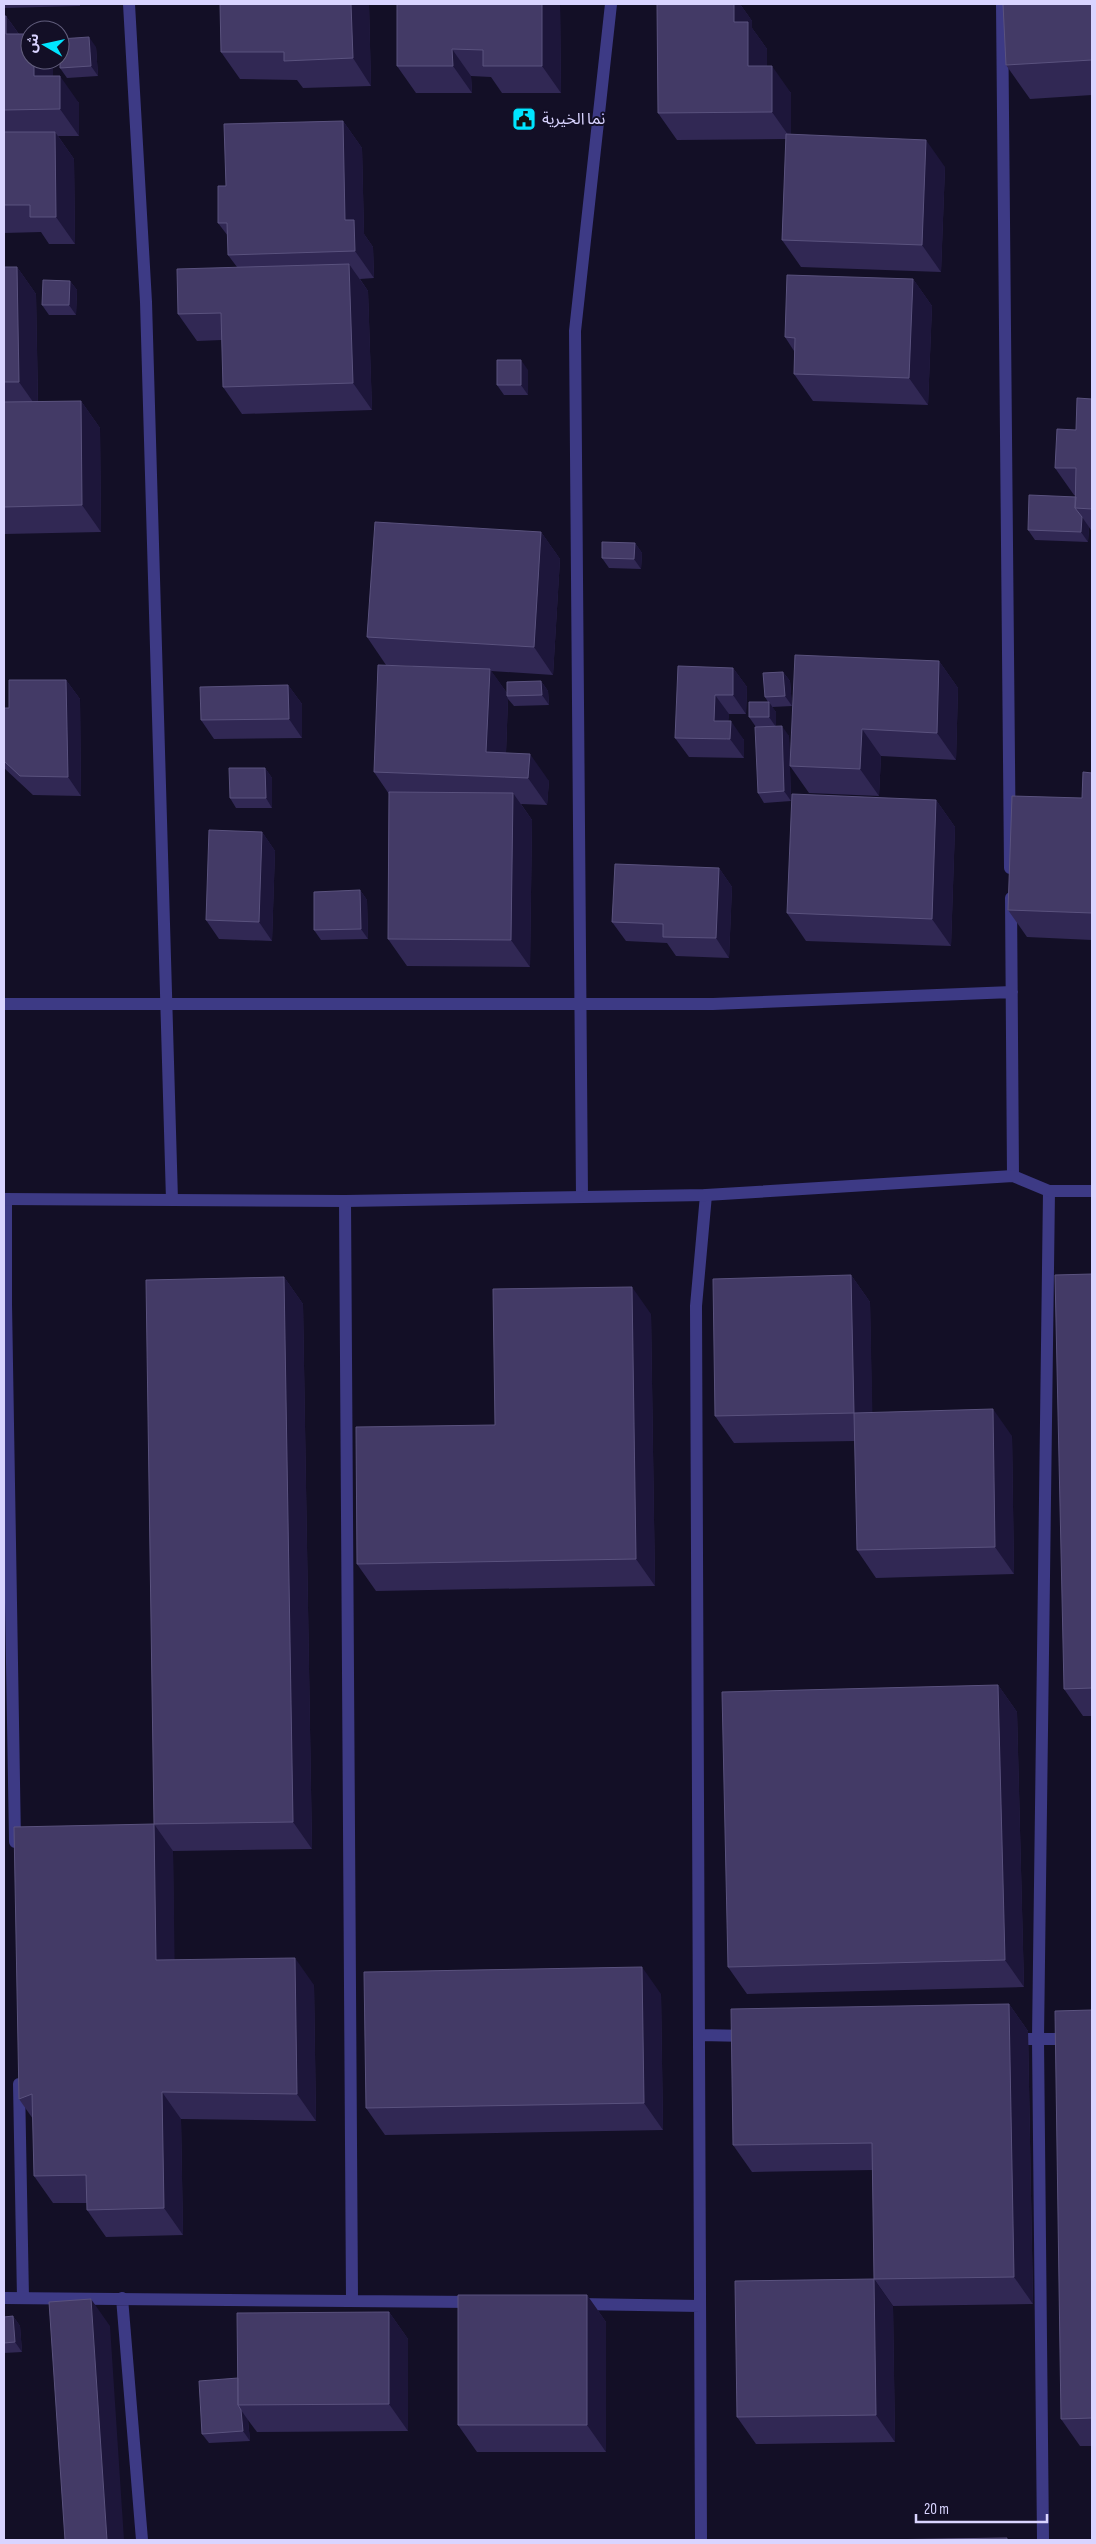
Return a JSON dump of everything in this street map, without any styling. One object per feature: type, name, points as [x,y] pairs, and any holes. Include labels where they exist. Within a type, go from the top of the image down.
[{"type":"street","points":[[129,4],[146,302],[172,1200]]},
{"type":"street","points":[[582,1197],[575,331],[611,4]]},
{"type":"street","points":[[1002,4],[1013,1176]]},
{"type":"street","points":[[4,1004],[165,1002],[713,1004],[1012,992]]},
{"type":"street","points":[[16,1853],[5,1200],[345,1201],[706,1195],[1013,1176],[1049,1192],[1092,1191]]},
{"type":"street","points":[[1043,2540],[1038,2040],[1049,1192]]},
{"type":"street","points":[[701,2540],[696,1306],[706,1195]]},
{"type":"street","points":[[345,1201],[352,2300]]},
{"type":"street","points":[[699,2035],[759,2036]]},
{"type":"street","points":[[998,2039],[1092,2039]]},
{"type":"street","points":[[19,2070],[23,2298]]},
{"type":"street","points":[[4,2298],[491,2302]]},
{"type":"street","points":[[122,2298],[142,2540]]},
{"type":"street","points":[[570,2304],[700,2306]]},
{"type":"building","points":[[220,4],[351,4],[353,58],[284,61],[284,52],[221,52]]},
{"type":"building","points":[[397,4],[542,4],[542,66],[483,66],[483,50],[452,49],[453,66],[397,66]]},
{"type":"building","points":[[657,4],[734,4],[734,22],[748,22],[748,66],[772,66],[772,112],[658,113]]},
{"type":"building","points":[[1003,4],[1092,4],[1092,60],[1006,65]]},
{"type":"building","points":[[4,16],[6,16],[6,34],[20,34],[20,70],[34,70],[34,76],[60,76],[60,109],[4,110]]},
{"type":"building","points":[[89,37],[91,66],[70,67],[70,38]]},
{"type":"building","points":[[343,121],[345,220],[354,220],[355,251],[228,255],[227,223],[218,223],[218,186],[226,186],[224,124]]},
{"type":"building","points":[[4,132],[55,132],[56,217],[30,217],[30,205],[4,205]]},
{"type":"building","points":[[786,134],[926,140],[922,245],[782,240]]},
{"type":"building","points":[[349,264],[353,383],[223,387],[221,313],[178,314],[177,269]]},
{"type":"building","points":[[4,267],[17,267],[19,382],[4,382]]},
{"type":"building","points":[[787,275],[913,279],[909,378],[794,374],[795,338],[785,337]]},
{"type":"building","points":[[43,280],[70,281],[69,305],[42,305]]},
{"type":"building","points":[[497,360],[521,360],[521,385],[497,385]]},
{"type":"building","points":[[1077,398],[1092,399],[1092,509],[1075,508],[1076,468],[1055,468],[1057,429],[1076,430]]},
{"type":"building","points":[[81,401],[82,505],[4,507],[4,402]]},
{"type":"building","points":[[1029,495],[1076,497],[1075,508],[1082,517],[1081,532],[1028,530]]},
{"type":"building","points":[[375,522],[541,532],[534,647],[367,637]]},
{"type":"building","points":[[602,542],[635,543],[634,559],[602,558]]},
{"type":"building","points":[[795,655],[939,661],[937,733],[862,729],[860,769],[790,766]]},
{"type":"building","points":[[378,665],[490,669],[486,752],[530,754],[528,778],[374,772]]},
{"type":"building","points":[[678,666],[733,668],[733,695],[715,695],[714,721],[731,721],[730,739],[675,738]]},
{"type":"building","points":[[783,672],[785,696],[765,697],[763,673]]},
{"type":"building","points":[[9,680],[66,680],[68,777],[20,776],[4,761],[4,708],[9,708]]},
{"type":"building","points":[[541,681],[542,695],[507,696],[507,682]]},
{"type":"building","points":[[288,685],[289,719],[201,720],[200,687]]},
{"type":"building","points":[[749,702],[769,702],[769,717],[749,717]]},
{"type":"building","points":[[782,726],[784,791],[758,793],[755,727]]},
{"type":"building","points":[[229,768],[265,768],[266,798],[230,798]]},
{"type":"building","points":[[1083,772],[1092,773],[1092,913],[1008,910],[1012,796],[1082,798]]},
{"type":"building","points":[[389,792],[513,793],[511,940],[388,939]]},
{"type":"building","points":[[792,794],[936,800],[932,919],[787,913]]},
{"type":"building","points":[[209,830],[262,832],[259,922],[206,920]]},
{"type":"building","points":[[615,864],[719,868],[716,938],[663,937],[663,924],[612,922]]},
{"type":"building","points":[[360,890],[361,929],[314,930],[314,892]]},
{"type":"building","points":[[1092,1274],[1092,1688],[1064,1689],[1055,1275]]},
{"type":"building","points":[[851,1275],[854,1413],[715,1416],[713,1279]]},
{"type":"building","points":[[284,1277],[293,1822],[154,1824],[146,1280]]},
{"type":"building","points":[[632,1287],[636,1559],[357,1564],[356,1427],[495,1425],[493,1289]]},
{"type":"building","points":[[993,1409],[995,1547],[857,1550],[854,1413]]},
{"type":"building","points":[[998,1685],[1005,1960],[728,1967],[722,1692]]},
{"type":"building","points":[[154,1824],[156,1960],[295,1958],[297,2094],[162,2092],[164,2208],[87,2210],[86,2175],[34,2176],[32,2094],[19,2099],[14,1827]]},
{"type":"building","points":[[642,1967],[644,2103],[366,2108],[364,1972]]},
{"type":"building","points":[[1009,2004],[1014,2277],[874,2279],[872,2143],[733,2145],[731,2009]]},
{"type":"building","points":[[1092,2010],[1092,2418],[1061,2419],[1055,2011]]},
{"type":"building","points":[[874,2279],[876,2415],[737,2417],[735,2281]]},
{"type":"building","points":[[458,2295],[587,2295],[587,2425],[458,2425]]},
{"type":"building","points":[[91,2299],[107,2540],[65,2540],[49,2302]]},
{"type":"building","points":[[389,2312],[389,2404],[238,2405],[237,2313]]},
{"type":"building","points":[[13,2316],[15,2342],[4,2343],[4,2317]]},
{"type":"building","points":[[238,2378],[238,2405],[241,2410],[243,2431],[202,2434],[199,2381]]},
{"type":"building","points":[[1007,2538],[1007,2540],[873,2540]]},
{"type":"place","name":"نما الخيرية","points":[[524,119]]}]
